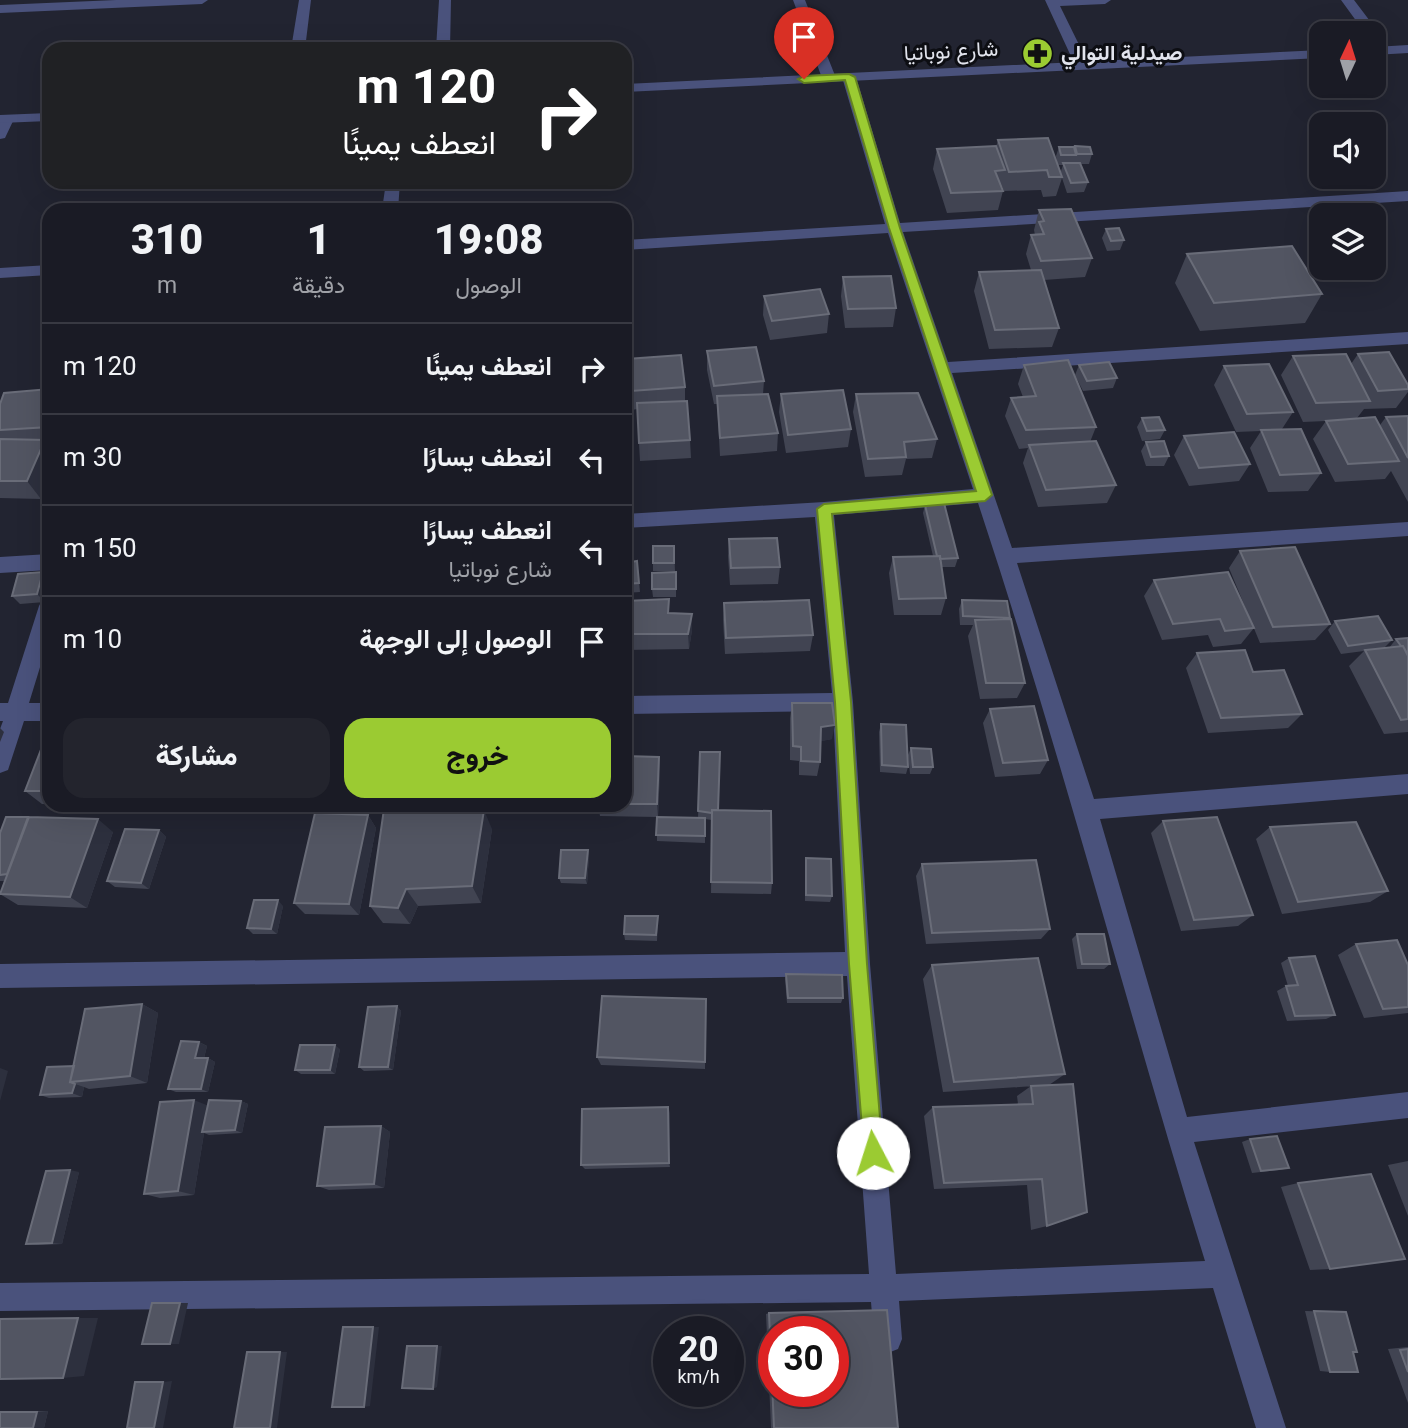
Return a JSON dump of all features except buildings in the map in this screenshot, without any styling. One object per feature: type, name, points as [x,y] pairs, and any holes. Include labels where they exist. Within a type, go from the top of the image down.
[{"type":"street","points":[[0,9],[202,0]]},
{"type":"street","points":[[299,42],[305,0]]},
{"type":"street","points":[[443,42],[445,0]]},
{"type":"street","points":[[799,0],[839,78],[894,228],[985,495],[1086,810],[1178,1131],[1271,1428]]},
{"type":"street","points":[[1082,65],[1052,1],[1105,0]]},
{"type":"street","points":[[1347,0],[1363,21]]},
{"type":"street","points":[[1386,51],[1408,49]]},
{"type":"street","name":"شارع نوباتيا","points":[[632,88],[1309,55]]},
{"type":"street","points":[[0,135],[3,119],[42,117]]},
{"type":"street","points":[[632,244],[1408,196]]},
{"type":"street","points":[[0,273],[42,270]]},
{"type":"street","points":[[943,368],[1408,338]]},
{"type":"street","points":[[632,521],[824,509],[985,495]]},
{"type":"street","points":[[824,509],[843,702],[858,964],[889,1358]]},
{"type":"street","points":[[1005,556],[1408,529]]},
{"type":"street","points":[[0,565],[42,562]]},
{"type":"street","points":[[0,763],[8,712],[42,624]]},
{"type":"street","points":[[632,705],[843,702]]},
{"type":"street","points":[[8,712],[42,712]]},
{"type":"street","points":[[1086,810],[1408,784]]},
{"type":"street","points":[[0,976],[858,964]]},
{"type":"street","points":[[1178,1131],[1408,1105]]},
{"type":"street","points":[[0,1297],[885,1288],[1222,1273]]},
{"type":"place","name":"صيدلية التوالي","points":[[1038,53]]},
{"type":"route","points":[[804,79],[849,77],[894,228],[985,495],[824,509],[843,702],[858,964],[873,1153]]}]
